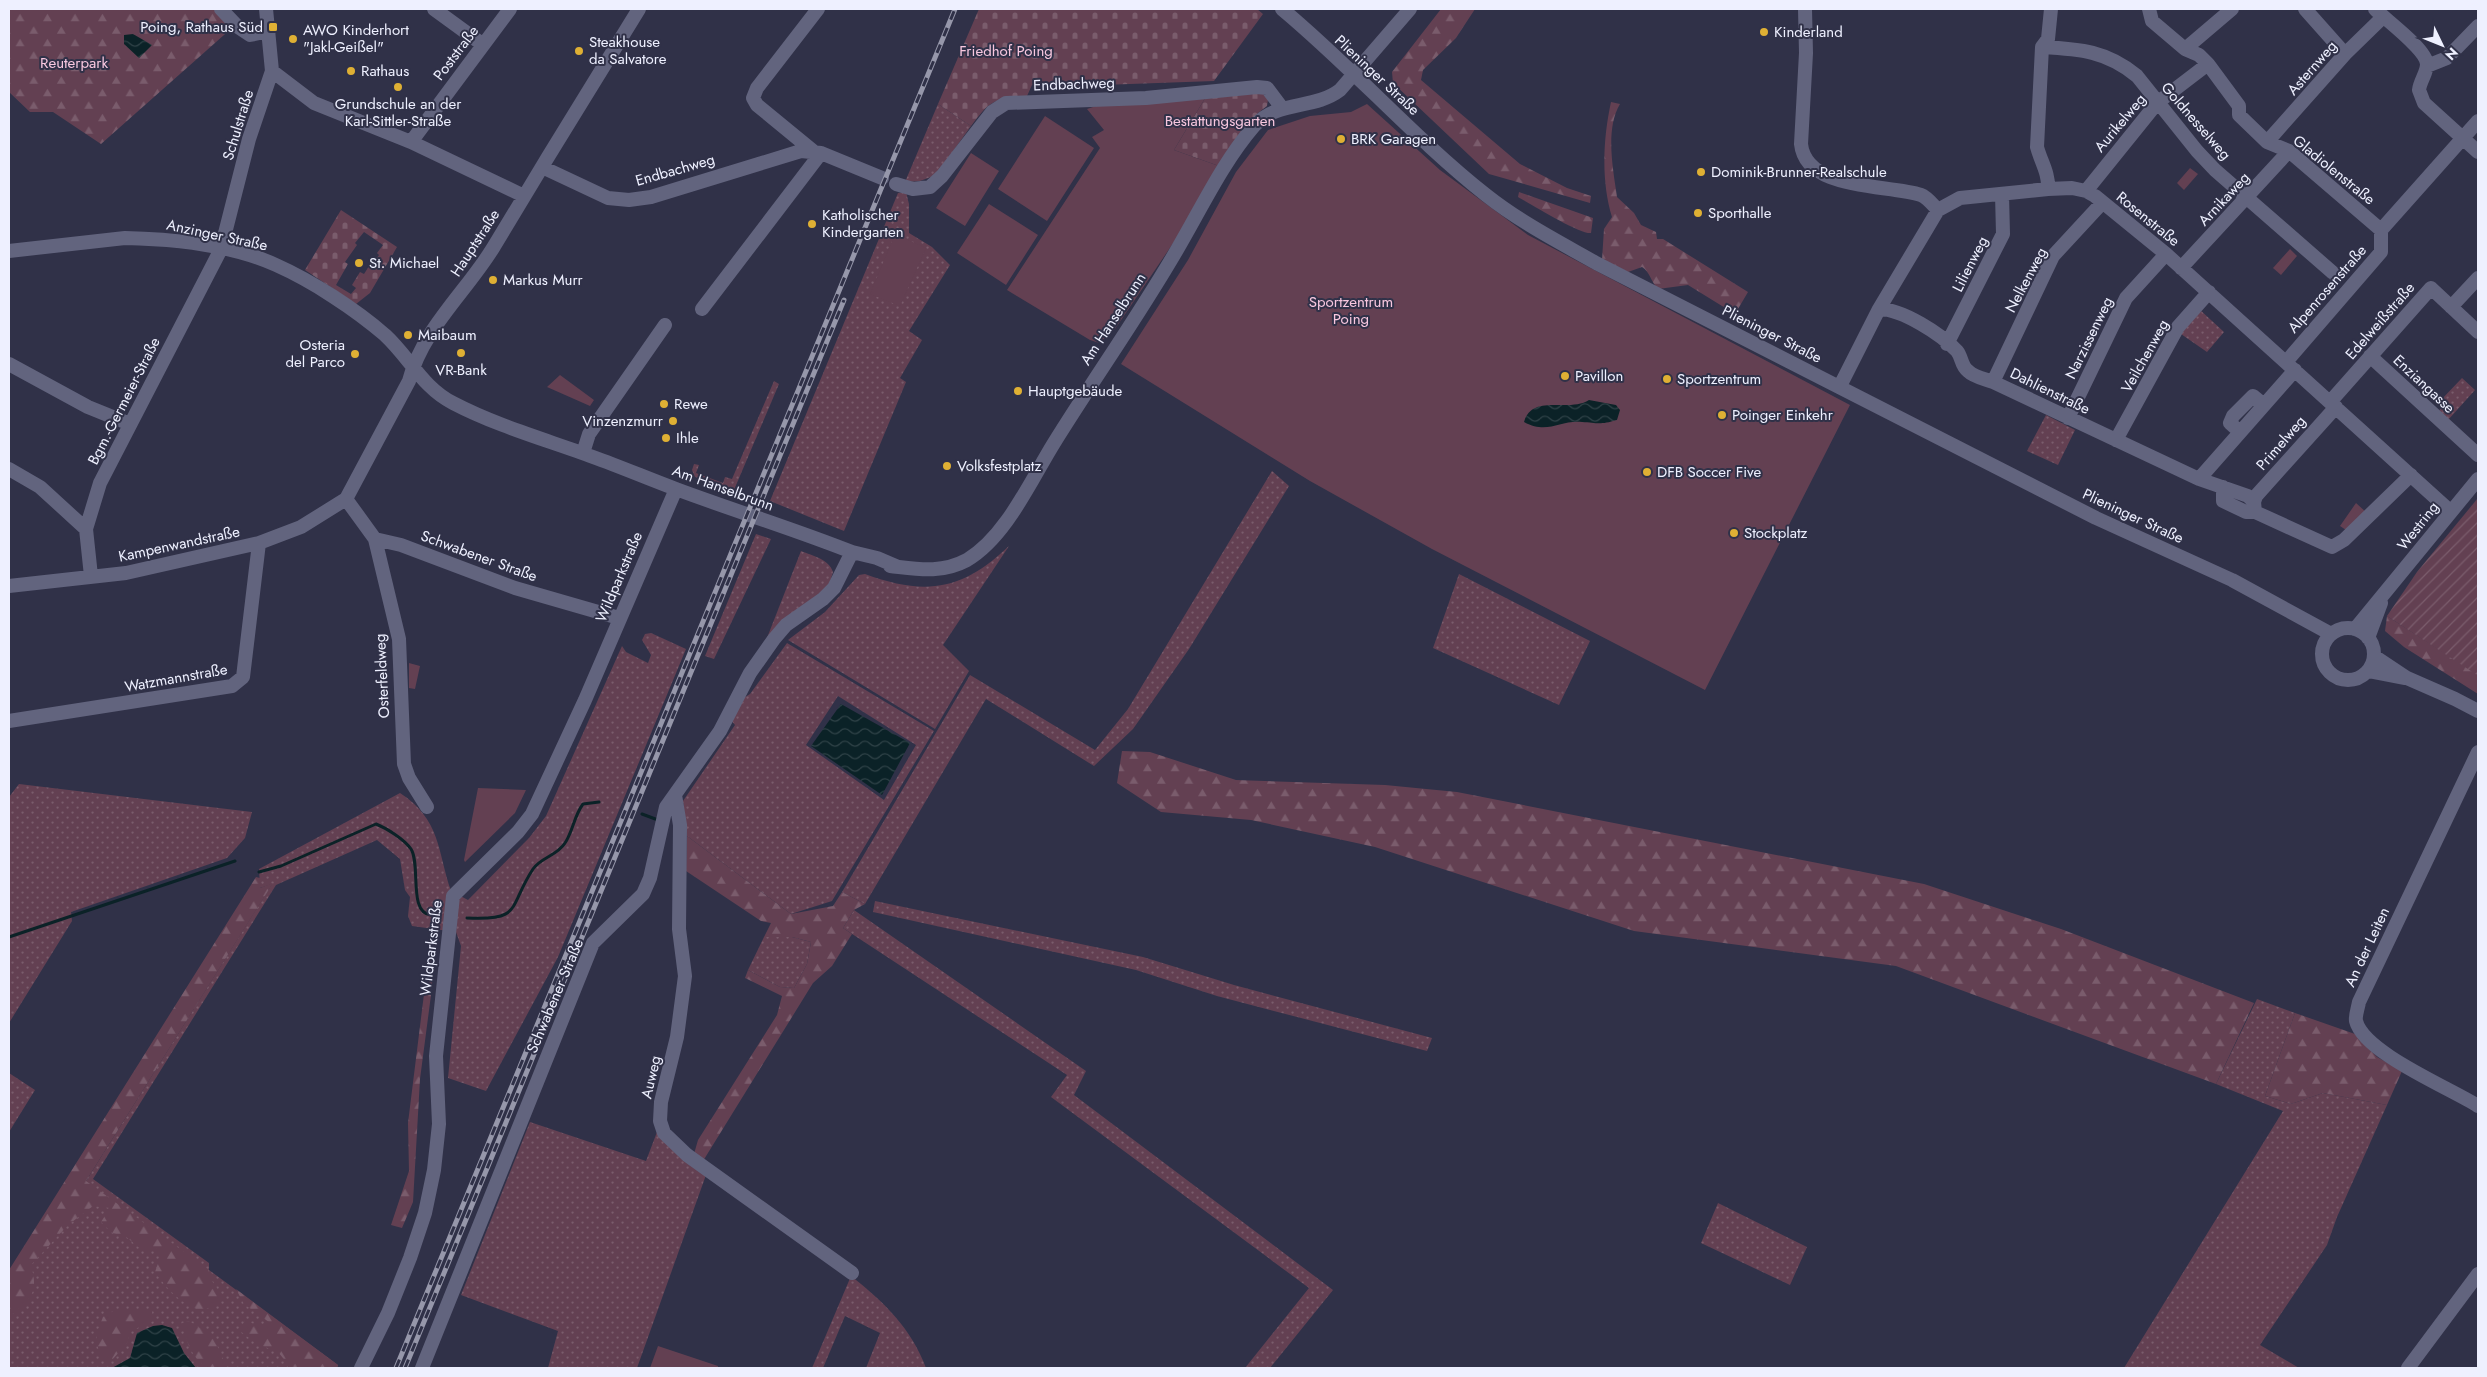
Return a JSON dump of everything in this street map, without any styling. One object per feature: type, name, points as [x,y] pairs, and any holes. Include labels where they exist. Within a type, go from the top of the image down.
[{"type":"street","points":[[221,9],[238,27],[250,35],[269,31]]},
{"type":"street","name":"Schulstraße","points":[[221,249],[250,139],[272,72],[266,9]]},
{"type":"street","points":[[434,9],[482,44]]},
{"type":"street","name":"Poststraße","points":[[411,142],[482,44],[510,9]]},
{"type":"street","name":"Hauptstraße","points":[[346,499],[409,381],[412,368],[425,342],[487,256],[639,9]]},
{"type":"street","points":[[818,9],[756,88],[753,98],[758,105],[817,152],[882,178]]},
{"type":"street","name":"Plieninger Straße","points":[[1282,9],[1486,194],[1539,231],[1596,263],[2096,518],[2232,580],[2331,634]]},
{"type":"street","name":"Am Hanselbrunn","points":[[412,368],[426,385],[454,403],[496,422],[852,552],[874,564],[926,571],[954,565],[985,547],[995,537],[1179,247],[1230,159],[1254,126],[1262,118],[1282,108],[1326,99],[1340,90],[1410,9]]},
{"type":"street","points":[[1805,9],[1806,54],[1800,144],[1809,164],[1831,177],[1923,195],[1938,210]]},
{"type":"street","points":[[2048,189],[2046,170],[2040,161],[2037,147],[2042,46],[2048,40],[2051,9]]},
{"type":"street","name":"Gladiolenstraße","points":[[2148,9],[2152,21],[2185,48],[2199,55],[2208,64],[2239,106],[2239,115],[2267,142],[2289,151],[2381,230]]},
{"type":"street","points":[[2185,48],[2232,9]]},
{"type":"street","points":[[2306,9],[2345,54]]},
{"type":"street","points":[[2379,13],[2418,49],[2425,59],[2427,66],[2419,86],[2420,96],[2424,103],[2478,152]]},
{"type":"street","name":"Asternweg","points":[[2267,142],[2379,13]]},
{"type":"street","points":[[2427,66],[2447,58],[2478,26]]},
{"type":"street","name":"Goldnesselweg","points":[[2042,46],[2085,51],[2112,58],[2137,76],[2197,151],[2215,170],[2341,280]]},
{"type":"street","name":"Aurikelweg","points":[[2086,191],[2158,103],[2208,64]]},
{"type":"street","points":[[272,72],[314,103],[411,142],[524,196]]},
{"type":"street","name":"Endbachweg","points":[[896,184],[913,189],[930,187],[942,176],[992,112],[1006,103],[1146,98],[1257,87],[1266,88],[1282,108]]},
{"type":"street","points":[[2381,230],[2478,121]]},
{"type":"street","name":"Endbachweg","points":[[542,167],[608,198],[629,200],[651,197],[801,151],[817,152]]},
{"type":"street","name":"Arnikaweg","points":[[2181,268],[2289,151]]},
{"type":"street","points":[[702,309],[817,152]]},
{"type":"street","points":[[1840,386],[1879,309],[1938,210],[1960,198],[2048,189],[2072,188],[2086,191]]},
{"type":"street","name":"Rosenstraße","points":[[2086,191],[2166,254],[2450,511]]},
{"type":"street","name":"Lilienweg","points":[[1947,344],[2003,234],[2002,194]]},
{"type":"street","name":"Nelkenweg","points":[[1993,382],[2054,256],[2102,203]]},
{"type":"street","name":"Alpenrosenstraße","points":[[2199,479],[2264,405],[2290,366],[2341,280],[2381,252],[2381,230]]},
{"type":"street","name":"Anzinger Straße","points":[[9,251],[125,238],[182,242],[221,249],[276,264],[357,314],[385,336],[412,368]]},
{"type":"street","name":"Bgm.-Germeier-Straße","points":[[91,576],[86,529],[100,483],[221,249]]},
{"type":"street","name":"Narzissenweg","points":[[2068,418],[2126,298],[2166,254]]},
{"type":"street","points":[[2451,307],[2478,278]]},
{"type":"street","name":"Edelweißstraße","points":[[2333,404],[2370,356],[2431,288],[2478,332]]},
{"type":"street","name":"Veilchenweg","points":[[2116,440],[2178,327],[2208,292]]},
{"type":"street","name":"Dahlienstraße","points":[[1879,309],[1892,309],[1930,330],[1958,352],[1963,367],[1970,373],[2199,479],[2224,487],[2223,501],[2246,512],[2254,507],[2332,547],[2344,540],[2411,475]]},
{"type":"street","points":[[582,453],[589,434],[666,325]]},
{"type":"street","name":"Enziangasse","points":[[2370,356],[2478,455]]},
{"type":"street","points":[[9,364],[88,407],[130,424]]},
{"type":"street","name":"Primelweg","points":[[2254,507],[2256,496],[2333,404]]},
{"type":"street","points":[[9,468],[40,487],[86,529]]},
{"type":"street","name":"Westring","points":[[2355,629],[2385,595],[2450,511],[2478,479]]},
{"type":"street","name":"Wildparkstraße","points":[[361,1368],[388,1313],[410,1258],[425,1213],[434,1170],[439,1124],[436,1056],[453,896],[530,818],[585,700],[676,489]]},
{"type":"street","points":[[346,499],[375,539]]},
{"type":"street","name":"Kampenwandstraße","points":[[9,586],[126,573],[259,543],[301,527],[346,499]]},
{"type":"street","name":"Schwabener Straße","points":[[375,539],[401,545],[515,588],[619,618]]},
{"type":"street","name":"Osterfeldweg","points":[[375,539],[399,639],[404,764],[408,778],[427,807]]},
{"type":"street","name":"Watzmannstraße","points":[[9,721],[232,686],[239,683],[242,677],[259,543]]},
{"type":"street","name":"Schwabener Straße","points":[[422,1368],[593,943],[644,894],[650,878],[666,807],[720,731],[739,692],[774,639],[786,625],[823,600],[834,588],[852,552]]},
{"type":"street","name":"Westring","points":[[2368,638],[2385,595]]},
{"type":"street","name":"Plieninger Straße","points":[[2296,616],[2322,652],[2324,666],[2337,678],[2354,680],[2368,671],[2407,678]]},
{"type":"street","points":[[2322,652],[2325,642],[2331,634],[2345,628],[2355,629],[2368,638],[2374,656],[2368,671]]},
{"type":"street","name":"Plieninger Straße","points":[[2374,656],[2407,678],[2456,699],[2478,711]]},
{"type":"street","name":"An der Leiten","points":[[2478,752],[2359,1002],[2355,1020],[2362,1033],[2382,1052],[2478,1106]]},
{"type":"street","name":"Auweg","points":[[674,795],[680,825],[679,928],[685,976],[678,1037],[661,1102],[660,1121],[664,1133],[687,1156],[852,1273]]},
{"type":"street","points":[[2408,1368],[2478,1274]]},
{"type":"green space","name":"Reuterpark","points":[[9,9],[216,9],[233,27],[101,144],[53,112],[30,112],[9,92]]},
{"type":"green space","name":"Friedhof Poing","points":[[979,9],[1257,9],[1263,14],[1214,81],[1045,87],[1032,85],[1027,96],[1007,98],[994,102],[983,111],[971,126],[938,104]]},
{"type":"green space","points":[[1441,9],[1475,9],[1456,38],[1423,70],[1421,80],[1520,164],[1567,188],[1591,196],[1590,203],[1489,174],[1393,83],[1392,72]]},
{"type":"green space","name":"Bestattungsgarten","points":[[1263,93],[1268,100],[1267,106],[1258,113],[1219,166],[1174,150],[1207,95]]},
{"type":"green space","points":[[1207,95],[1174,150],[1219,166],[1178,236],[1115,329],[1099,343],[1090,340],[1007,290],[1100,148],[1092,137],[1104,130],[1087,109],[1105,103]]},
{"type":"green space","points":[[1611,102],[1620,104],[1615,114],[1611,137],[1617,197],[1634,213],[1641,225],[1656,232],[1657,239],[1663,239],[1748,292],[1735,314],[1688,285],[1658,289],[1642,267],[1628,272],[1602,260],[1604,229],[1612,217],[1606,189],[1604,160]]},
{"type":"green space","points":[[938,104],[971,126],[936,175],[920,181],[905,182]]},
{"type":"green space","name":"Sportzentrum Poing","points":[[1367,104],[1440,170],[1528,235],[1850,405],[1705,690],[1432,549],[1310,481],[1121,364],[1188,260],[1236,172],[1268,130],[1310,116],[1351,112]]},
{"type":"green space","points":[[1045,116],[1094,148],[1047,221],[998,189]]},
{"type":"green space","points":[[971,153],[999,171],[965,226],[936,208]]},
{"type":"green space","points":[[2190,168],[2198,174],[2184,190],[2177,183]]},
{"type":"green space","points":[[906,192],[909,204],[909,233],[932,247],[950,265],[909,331],[922,340],[900,378],[906,382],[844,531],[770,501],[898,193]]},
{"type":"green space","points":[[1519,192],[1593,218],[1591,233],[1576,229],[1544,212],[1518,197]]},
{"type":"green space","points":[[989,204],[1038,235],[1006,285],[957,253]]},
{"type":"green space","points":[[341,210],[397,247],[370,293],[356,304],[305,270]],"holes":[[[364,232],[383,245],[377,253],[379,255],[377,258],[375,257],[364,274],[360,272],[352,285],[356,288],[351,294],[336,285],[348,264],[345,262],[357,245],[355,243]]]},
{"type":"green space","points":[[895,234],[926,248],[900,306],[870,294]]},
{"type":"green space","points":[[2290,249],[2297,256],[2281,275],[2273,268]]},
{"type":"green space","points":[[2199,309],[2224,332],[2207,352],[2181,334]]},
{"type":"green space","points":[[560,375],[594,400],[590,406],[547,387]]},
{"type":"green space","points":[[2462,378],[2475,390],[2448,420],[2439,412],[2443,402],[2441,400]]},
{"type":"green space","points":[[774,381],[779,384],[734,490],[695,477],[692,470],[694,464],[699,465],[696,473],[723,483],[725,477],[732,479]]},
{"type":"green space","points":[[2046,415],[2075,430],[2058,465],[2027,451]]},
{"type":"green space","points":[[1272,471],[1289,486],[1189,649],[1133,729],[1094,766],[986,699],[865,904],[842,892],[970,675],[1095,750],[1128,709]]},
{"type":"green space","points":[[2478,498],[2477,675],[2387,616],[2417,572]]},
{"type":"green space","points":[[2356,503],[2367,513],[2349,532],[2340,526]]},
{"type":"green space","points":[[756,534],[771,539],[714,659],[705,656]]},
{"type":"green space","points":[[1009,546],[943,645],[969,671],[935,729],[788,640],[825,612],[859,575],[865,574],[906,585],[925,587],[942,585],[959,580],[975,572],[992,561]]},
{"type":"green space","points":[[801,551],[820,558],[828,564],[833,572],[829,585],[765,643]]},
{"type":"green space","points":[[1459,574],[1590,641],[1559,705],[1433,648]]},
{"type":"green space","points":[[2387,616],[2478,673],[2478,694],[2404,647],[2385,631]]},
{"type":"green space","points":[[651,633],[686,649],[558,957],[486,1091],[448,1078],[461,946],[456,932],[412,926],[408,916],[410,897],[405,890],[400,859],[377,840],[276,885],[93,1179],[209,1263],[209,1270],[338,1365],[337,1368],[9,1368],[9,1270],[86,1181],[272,884],[260,888],[259,869],[400,793],[413,803],[430,825],[440,849],[451,891],[468,900],[529,838],[546,816],[622,646],[626,652],[648,663],[651,655],[642,640],[645,634]]},
{"type":"green space","points":[[787,643],[934,731],[832,901],[791,914],[687,836],[683,801],[735,725],[730,719],[742,699],[750,694]],"holes":[[[838,696],[916,745],[884,800],[806,745]]]},
{"type":"green space","points":[[409,663],[420,666],[415,689],[409,688]]},
{"type":"green space","points":[[1122,751],[1150,752],[1236,780],[1385,785],[1457,792],[1924,884],[2061,929],[2254,1003],[2216,1084],[1896,966],[1634,931],[1375,847],[1251,820],[1161,812],[1117,783]]},
{"type":"green space","points":[[19,784],[252,812],[245,838],[227,858],[71,912],[72,921],[9,1023],[9,797]]},
{"type":"green space","points":[[478,788],[526,790],[515,813],[465,862],[464,860]]},
{"type":"green space","points":[[687,836],[791,914],[833,906],[842,892],[865,904],[854,910],[843,928],[852,934],[832,966],[813,983],[703,1161],[694,1154],[698,1140],[777,1015],[782,996],[745,978],[748,970],[780,987],[794,988],[807,964],[811,942],[792,937],[764,937],[771,923],[761,921],[686,871]]},
{"type":"green space","points":[[256,877],[260,878],[260,888],[273,883],[86,1181],[209,1270],[212,1281],[221,1294],[216,1305],[201,1311],[181,1300],[155,1272],[161,1255],[156,1248],[142,1250],[125,1236],[112,1233],[101,1222],[110,1208],[93,1206],[68,1225],[31,1265],[34,1283],[31,1295],[9,1317],[9,1270]]},
{"type":"green space","points":[[875,901],[1143,957],[1234,985],[1432,1038],[1427,1051],[1217,996],[1136,970],[873,912]]},
{"type":"green space","points":[[854,910],[1086,1071],[1074,1095],[1333,1290],[1270,1368],[1245,1368],[1309,1288],[1051,1097],[1067,1075],[843,928]]},
{"type":"green space","points":[[431,929],[437,930],[432,984],[425,984]]},
{"type":"green space","points":[[764,937],[792,937],[811,942],[807,964],[794,988],[780,987],[748,970]]},
{"type":"green space","points":[[424,994],[431,995],[420,1079],[413,1202],[402,1228],[391,1225],[409,1171],[408,1123]]},
{"type":"green space","points":[[2257,999],[2295,1013],[2265,1096],[2291,1104],[2323,1093],[2387,1105],[2337,1217],[2327,1245],[2260,1345],[2299,1368],[2124,1368],[2283,1111],[2216,1084]]},
{"type":"green space","points":[[2295,1013],[2355,1034],[2377,1057],[2402,1071],[2387,1105],[2323,1093],[2291,1104],[2265,1096]]},
{"type":"green space","points":[[9,1073],[35,1090],[9,1132]]},
{"type":"green space","points":[[530,1122],[646,1161],[657,1132],[706,1175],[637,1368],[548,1368],[558,1331],[461,1295]]},
{"type":"green space","points":[[1718,1203],[1807,1247],[1790,1285],[1701,1243]]},
{"type":"green space","points":[[851,1276],[874,1295],[905,1328],[926,1368],[866,1368],[880,1333],[845,1316],[823,1368],[812,1368]]},
{"type":"green space","points":[[236,1289],[338,1365],[337,1368],[288,1368],[288,1364],[278,1352],[257,1344],[240,1331],[245,1320],[258,1326],[273,1325],[244,1304]]},
{"type":"green space","points":[[115,1310],[152,1311],[153,1321],[131,1331],[127,1343],[112,1360],[104,1359],[98,1348],[97,1334],[103,1317]]},
{"type":"green space","points":[[189,1321],[213,1336],[227,1368],[210,1368],[194,1356],[185,1336],[182,1323]]},
{"type":"green space","points":[[658,1346],[718,1366],[718,1368],[650,1368]]},
{"type":"water","points":[[133,34],[152,45],[139,58],[124,44],[124,35]]},
{"type":"water","points":[[1589,400],[1616,405],[1620,410],[1617,420],[1603,423],[1574,422],[1547,427],[1532,426],[1524,422],[1528,413],[1535,408],[1552,405],[1572,405]]},
{"type":"water","points":[[841,704],[910,743],[882,795],[811,746]]},
{"type":"water","points":[[162,1325],[172,1328],[184,1353],[196,1368],[112,1368],[130,1358],[137,1333],[153,1326]]},
{"type":"waterway","points":[[467,918],[497,917],[506,914],[512,909],[525,882],[536,865],[558,851],[565,843],[583,804],[599,802]]},
{"type":"waterway","points":[[642,814],[658,820]]},
{"type":"waterway","points":[[259,872],[281,866],[376,824],[395,834],[411,849],[414,856],[417,897],[424,912],[431,915]]},
{"type":"waterway","points":[[9,937],[235,861]]},
{"type":"tunnel","points":[[2332,272],[2342,281]]},
{"type":"railway","points":[[396,1368],[955,9]]},
{"type":"railway","points":[[405,1368],[844,300]]},
{"type":"place","name":"Poing, Rathaus Süd","points":[[273,27]]},
{"type":"place","name":"Kinderland","points":[[1764,32]]},
{"type":"place","name":"AWO Kinderhort \"Jakl-Geißel\"","points":[[293,39]]},
{"type":"place","name":"Steakhouse da Salvatore","points":[[579,51]]},
{"type":"place","name":"Rathaus","points":[[351,71]]},
{"type":"place","name":"Grundschule an der Karl-Sittler-Straße","points":[[398,87]]},
{"type":"place","name":"BRK Garagen","points":[[1341,139]]},
{"type":"place","name":"Dominik-Brunner-Realschule","points":[[1701,172]]},
{"type":"place","name":"Sporthalle","points":[[1698,213]]},
{"type":"place","name":"Katholischer Kindergarten","points":[[812,224]]},
{"type":"place","name":"St. Michael","points":[[359,263]]},
{"type":"place","name":"Markus Murr","points":[[493,280]]},
{"type":"place","name":"Maibaum","points":[[408,335]]},
{"type":"place","name":"VR-Bank","points":[[461,353]]},
{"type":"place","name":"Osteria del Parco","points":[[355,354]]},
{"type":"place","name":"Pavillon","points":[[1565,376]]},
{"type":"place","name":"Sportzentrum","points":[[1667,379]]},
{"type":"place","name":"Hauptgebäude","points":[[1018,391]]},
{"type":"place","name":"Rewe","points":[[664,404]]},
{"type":"place","name":"Poinger Einkehr","points":[[1722,415]]},
{"type":"place","name":"Vinzenzmurr","points":[[673,421]]},
{"type":"place","name":"Ihle","points":[[666,438]]},
{"type":"place","name":"Volksfestplatz","points":[[947,466]]},
{"type":"place","name":"DFB Soccer Five","points":[[1647,472]]},
{"type":"place","name":"Stockplatz","points":[[1734,533]]}]
